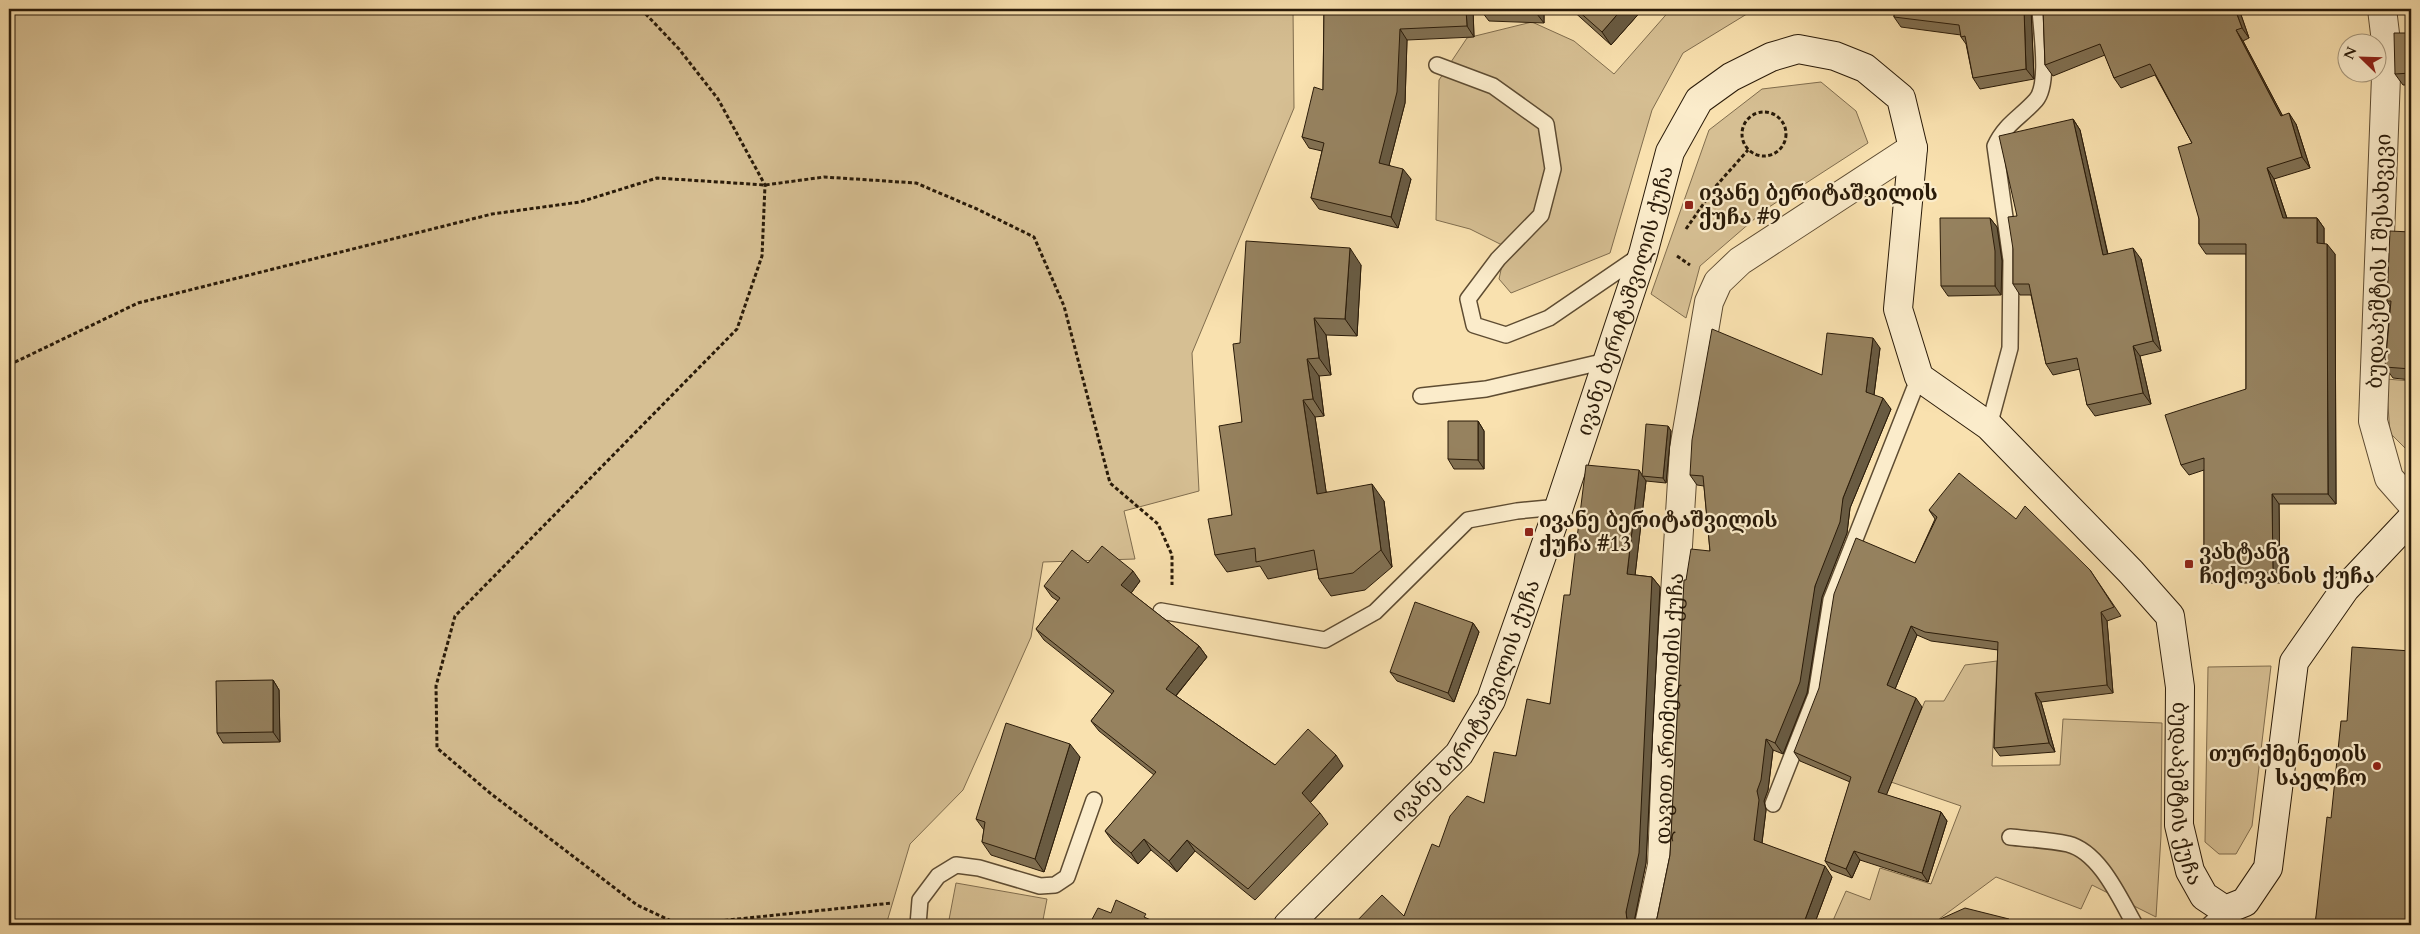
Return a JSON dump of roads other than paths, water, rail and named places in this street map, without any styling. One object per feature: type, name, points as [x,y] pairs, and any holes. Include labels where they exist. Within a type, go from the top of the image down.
[{"type":"main road","name":"ბუდაპეშტის I შესახვევი","points":[[2382,9],[2387,50],[2373,421],[2389,478],[2411,503]]},
{"type":"main road","name":"ივანე ბერიტაშვილის ქუჩა","points":[[1288,925],[1460,754],[1490,700],[1558,507],[1642,254],[1670,152],[1700,100],[1731,77],[1771,57],[1798,49],[1835,56],[1865,68],[1901,98],[1913,148],[1898,309],[1920,377]]},
{"type":"main road","name":"დავით ართმელიძის ქუჩა","points":[[1649,925],[1662,865],[1668,707],[1684,449],[1709,302],[1718,282],[1740,261],[1913,148]]},
{"type":"main road","name":"ბუდაპეშტის ქუჩა","points":[[1920,377],[1988,426],[2132,572],[2170,616],[2180,687],[2179,824],[2190,871],[2204,896],[2221,920],[2245,902],[2268,868],[2294,662],[2345,589],[2411,519]]},
{"type":"lane","points":[[1988,426],[2010,348],[2011,260],[1995,146],[2002,131],[2038,98],[2044,80],[2040,9]]},
{"type":"lane","points":[[1438,64],[1493,86],[1546,124],[1553,169],[1541,215],[1498,260],[1468,299],[1474,325],[1506,335],[1549,318],[1642,254]]},
{"type":"lane","points":[[1421,396],[1486,389],[1606,361]]},
{"type":"lane","points":[[1773,804],[1816,695],[1831,600],[1920,377]]},
{"type":"lane","points":[[1161,611],[1325,640],[1375,612],[1468,520],[1517,511],[1558,507]]},
{"type":"lane","points":[[918,925],[920,900],[938,876],[956,865],[978,868],[1040,886],[1055,885],[1067,877],[1094,800]]},
{"type":"lane","points":[[2010,836],[2069,844],[2088,855],[2111,881],[2135,925]]},
{"type":"place","name":"ივანე ბერიტაშვილის ქუჩა #9","points":[[1689,205]]},
{"type":"place","name":"ივანე ბერიტაშვილის ქუჩა #13","points":[[1529,532]]},
{"type":"place","name":"ვახტანგ ჩიქოვანის ქუჩა","points":[[2189,564]]},
{"type":"place","name":"თურქმენეთის საელჩო","points":[[2377,766]]}]
